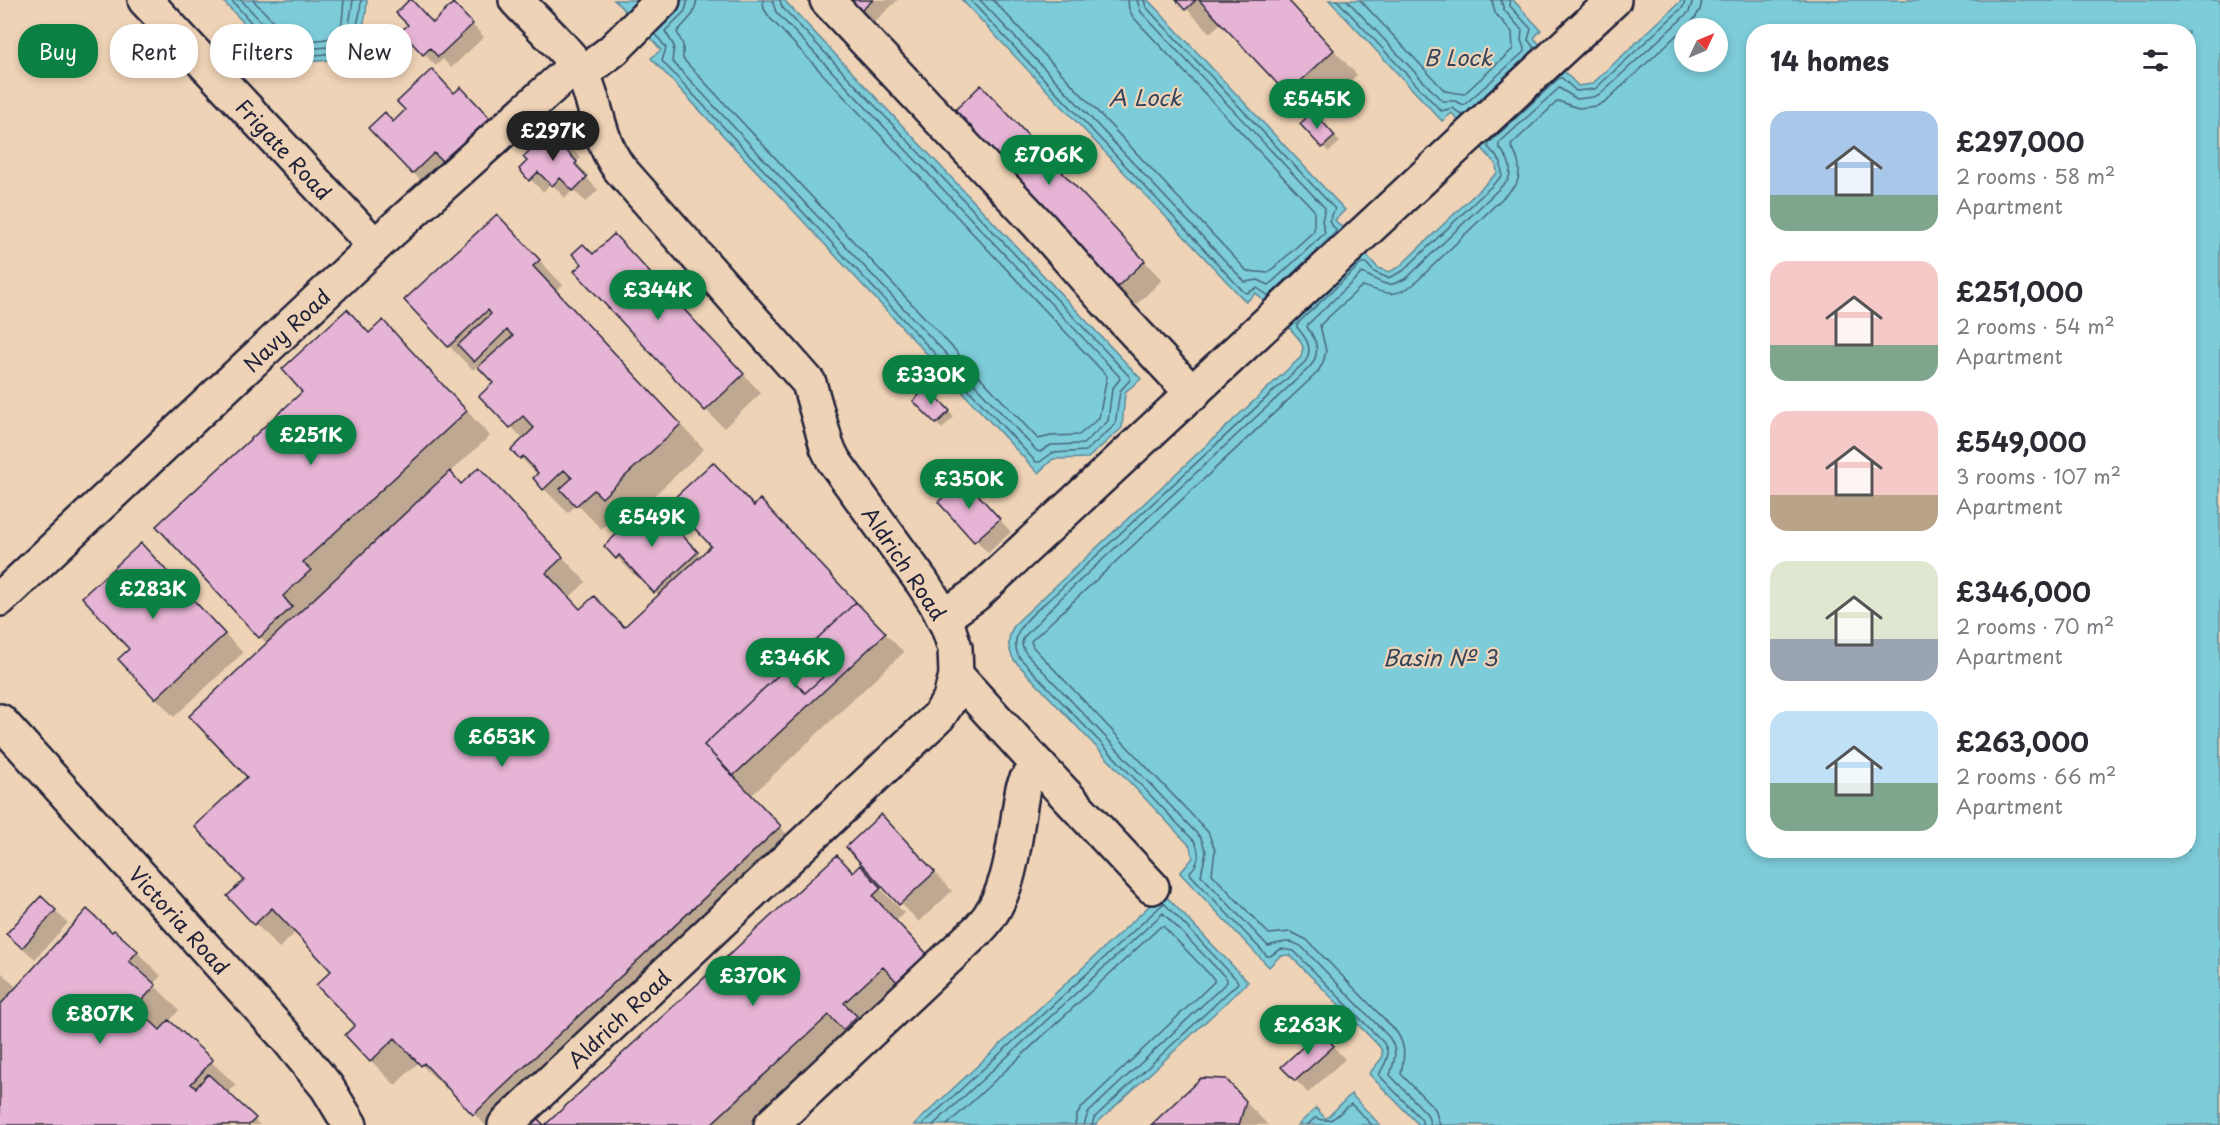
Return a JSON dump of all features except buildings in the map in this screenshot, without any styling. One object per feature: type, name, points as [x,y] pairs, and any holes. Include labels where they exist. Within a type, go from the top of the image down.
[{"type":"lane","name":"Frigate Road","points":[[145,0],[375,246]]},
{"type":"lane","name":"Aldrich Road","points":[[505,1125],[926,729],[939,716],[950,699],[956,675],[955,648],[942,615],[916,573],[834,461],[827,447],[809,383],[630,182],[608,152],[579,70],[516,0]]},
{"type":"lane","name":"Navy Road","points":[[0,599],[375,246],[579,70],[598,63],[663,0]]},
{"type":"lane","points":[[827,0],[1039,225],[1192,394]]},
{"type":"lane","points":[[942,615],[954,610],[975,595],[1471,135],[1552,58],[1597,5]]},
{"type":"lane","points":[[956,675],[1152,888]]},
{"type":"lane","name":"Victoria Road","points":[[0,721],[286,1037],[323,1081],[350,1125]]},
{"type":"lane","points":[[771,1125],[989,918],[996,908],[1004,885],[1023,788],[1030,774],[1039,766]]},
{"type":"water","points":[[222,0],[367,0],[363,24],[326,24],[326,60],[314,61],[314,24],[245,24]]},
{"type":"water","points":[[614,0],[647,0],[630,16]]},
{"type":"water","points":[[676,0],[784,0],[1141,379],[1125,392],[1122,428],[1088,458],[1053,459],[1038,473],[651,58],[661,50],[645,31]]},
{"type":"water","name":"A Lock","points":[[962,0],[1148,0],[1345,210],[1335,220],[1346,232],[1267,305],[1256,293],[1246,302]]},
{"type":"water","name":"B Lock","points":[[1329,0],[1513,0],[1541,30],[1534,38],[1546,51],[1463,126],[1452,113],[1442,121]]},
{"type":"water","name":"Basin № 3","points":[[1682,0],[2220,0],[2220,1125],[1419,1125],[1369,1074],[1382,1058],[1379,1046],[1290,955],[1280,956],[1269,967],[1180,873],[1193,858],[1190,846],[1014,660],[1009,640],[1011,631],[1017,622],[1301,357],[1303,347],[1287,325],[1364,252],[1378,268],[1389,272],[1399,267],[1497,173],[1496,164],[1478,144],[1561,68],[1578,86],[1592,84]]},
{"type":"water","points":[[1163,893],[1248,982],[1095,1125],[914,1125]]},
{"type":"water","points":[[1351,1094],[1380,1125],[1298,1125],[1316,1108],[1326,1119]]}]
